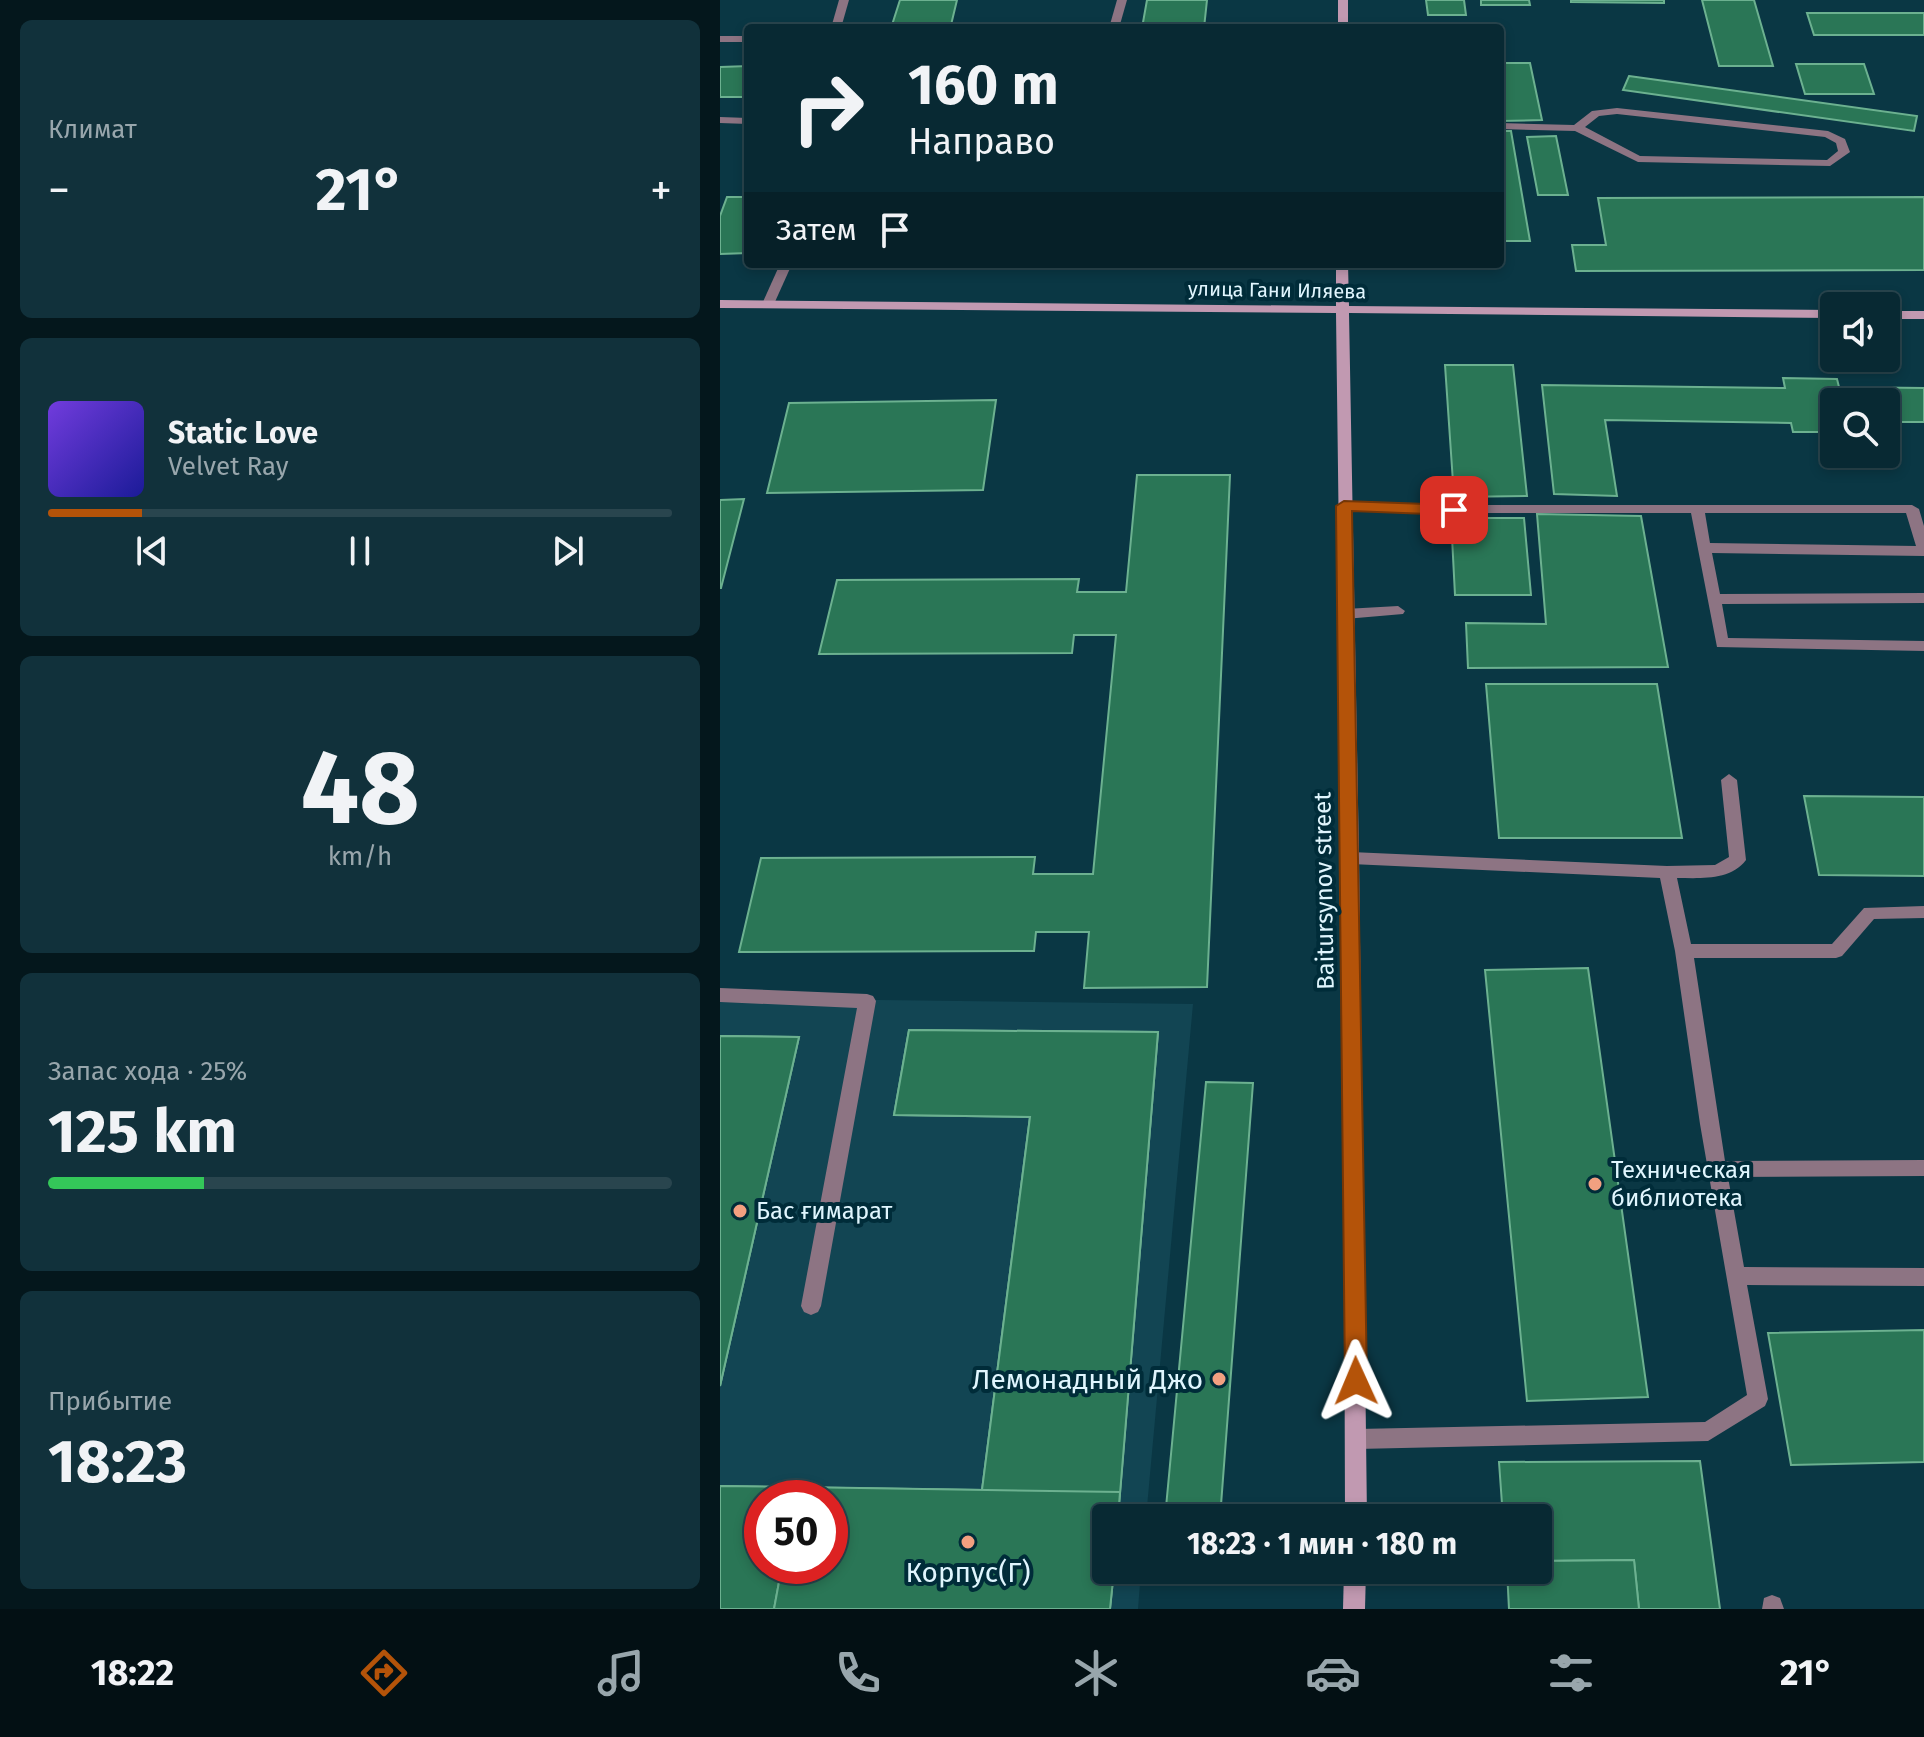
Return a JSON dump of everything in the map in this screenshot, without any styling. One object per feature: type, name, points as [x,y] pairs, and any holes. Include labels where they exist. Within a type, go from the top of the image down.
[{"type":"main road","points":[[1343,0],[1343,24]]},
{"type":"main road","name":"Baitursynov street","points":[[1342,268],[1356,1504]]},
{"type":"main road","name":"улица Гани Иляева","points":[[720,304],[1820,314]]},
{"type":"main road","points":[[1900,315],[1924,315]]},
{"type":"main road","points":[[1354,1609],[1355,1584]]},
{"type":"lane","points":[[837,24],[844,0]]},
{"type":"lane","points":[[1115,24],[1122,0]]},
{"type":"lane","points":[[720,39],[744,39]]},
{"type":"lane","points":[[1504,126],[1577,128],[1638,159],[1830,163],[1844,152],[1841,141],[1828,134],[1617,111],[1596,113],[1577,128]]},
{"type":"lane","points":[[720,120],[744,121]]},
{"type":"lane","points":[[768,304],[784,268]]},
{"type":"lane","points":[[1344,506],[1408,510],[1912,509],[1924,551],[1704,548]]},
{"type":"lane","points":[[1697,510],[1722,643],[1924,646]]},
{"type":"lane","points":[[1713,599],[1924,598]]},
{"type":"lane","points":[[1345,614],[1398,611]]},
{"type":"lane","points":[[1351,858],[1667,872],[1717,871],[1738,860],[1729,780]]},
{"type":"lane","points":[[1357,1439],[1708,1431],[1758,1399],[1717,1169],[1684,951],[1667,872]]},
{"type":"lane","points":[[1684,951],[1836,951],[1870,913],[1924,912]]},
{"type":"lane","points":[[720,995],[867,1001],[811,1306]]},
{"type":"lane","points":[[1717,1169],[1924,1168]]},
{"type":"lane","points":[[1736,1276],[1924,1277]]},
{"type":"shaded area","points":[[720,998],[1193,1004],[1147,1504],[1092,1504],[1092,1584],[1140,1584],[1138,1609],[720,1609]]},
{"type":"building","points":[[900,0],[957,0],[951,24],[892,24]]},
{"type":"building","points":[[1147,0],[1207,0],[1204,24],[1143,24]]},
{"type":"building","points":[[1426,0],[1464,0],[1466,15],[1428,15]]},
{"type":"building","points":[[1481,0],[1529,0],[1530,5],[1481,5]]},
{"type":"building","points":[[1664,0],[1664,3],[1571,2]]},
{"type":"building","points":[[1702,0],[1754,0],[1773,66],[1719,66]]},
{"type":"building","points":[[1807,13],[1924,13],[1924,35],[1814,35]]},
{"type":"building","points":[[1504,63],[1530,63],[1542,120],[1504,121]]},
{"type":"building","points":[[1796,64],[1864,64],[1874,94],[1805,94]]},
{"type":"building","points":[[744,66],[744,97],[720,97],[720,67]]},
{"type":"building","points":[[1629,76],[1917,116],[1914,131],[1623,90]]},
{"type":"building","points":[[1504,131],[1511,131],[1530,241],[1504,241]]},
{"type":"building","points":[[1556,136],[1568,195],[1538,195],[1527,137]]},
{"type":"building","points":[[727,197],[744,197],[744,253],[720,254],[720,216]]},
{"type":"building","points":[[1924,197],[1924,270],[1576,271],[1572,245],[1606,245],[1598,198]]},
{"type":"building","points":[[1445,365],[1513,365],[1527,496],[1454,497]]},
{"type":"building","points":[[1783,378],[1837,379],[1839,387],[1924,388],[1924,422],[1900,422],[1900,388],[1820,388],[1820,432],[1793,432],[1791,423],[1605,420],[1617,496],[1554,494],[1542,385],[1785,388]]},
{"type":"building","points":[[996,400],[983,490],[767,493],[789,403]]},
{"type":"building","points":[[1137,475],[1230,475],[1207,987],[1084,988],[1089,932],[1036,932],[1034,951],[739,952],[761,858],[1035,857],[1033,874],[1093,874],[1116,635],[1074,635],[1072,653],[819,654],[837,580],[1079,579],[1077,592],[1126,592]]},
{"type":"building","points":[[744,499],[721,588],[720,588],[720,500]]},
{"type":"building","points":[[1537,514],[1641,516],[1668,667],[1468,668],[1466,623],[1546,624]]},
{"type":"building","points":[[1451,518],[1524,518],[1531,595],[1455,595]]},
{"type":"building","points":[[1486,684],[1657,684],[1682,838],[1499,838]]},
{"type":"building","points":[[1804,796],[1924,797],[1924,876],[1819,875]]},
{"type":"building","points":[[1588,968],[1648,1397],[1527,1401],[1485,970]]},
{"type":"building","points":[[909,1030],[1158,1032],[1120,1492],[982,1490],[1030,1117],[894,1115]]},
{"type":"building","points":[[909,1030],[1158,1032],[1119,1504],[1092,1504],[1092,1584],[1113,1584],[1110,1609],[720,1609],[720,1486],[744,1486],[744,1584],[848,1584],[848,1488],[982,1490],[1030,1117],[894,1115]]},
{"type":"building","name":"Бас ғимарат","points":[[720,1036],[799,1037],[720,1386]]},
{"type":"building","name":"Бас ғимарат","points":[[720,1036],[799,1037],[720,1386]]},
{"type":"building","points":[[1206,1082],[1253,1083],[1221,1504],[1166,1504]]},
{"type":"building","points":[[1924,1330],[1924,1462],[1791,1465],[1768,1333]]},
{"type":"building","points":[[1700,1461],[1720,1609],[1639,1609],[1634,1560],[1552,1561],[1552,1504],[1502,1504],[1499,1462]]},
{"type":"building","points":[[720,1486],[744,1486],[744,1584],[779,1584],[774,1609],[720,1609]]},
{"type":"building","name":"Корпус(Г)","points":[[848,1488],[1120,1492],[1119,1504],[1092,1504],[1092,1584],[1113,1584],[1110,1609],[774,1609],[779,1584],[848,1584]]},
{"type":"building","points":[[1634,1560],[1639,1609],[1509,1609],[1508,1584],[1552,1584],[1552,1561]]},
{"type":"place","name":"Техническая библиотека","points":[[1595,1184]]},
{"type":"place","name":"Бас ғимарат","points":[[740,1211]]},
{"type":"place","name":"Лемонадный Джо","points":[[1219,1379]]},
{"type":"place","name":"Корпус(Г)","points":[[968,1542]]},
{"type":"route","points":[[1356,1381],[1344,506],[1454,510]]}]
